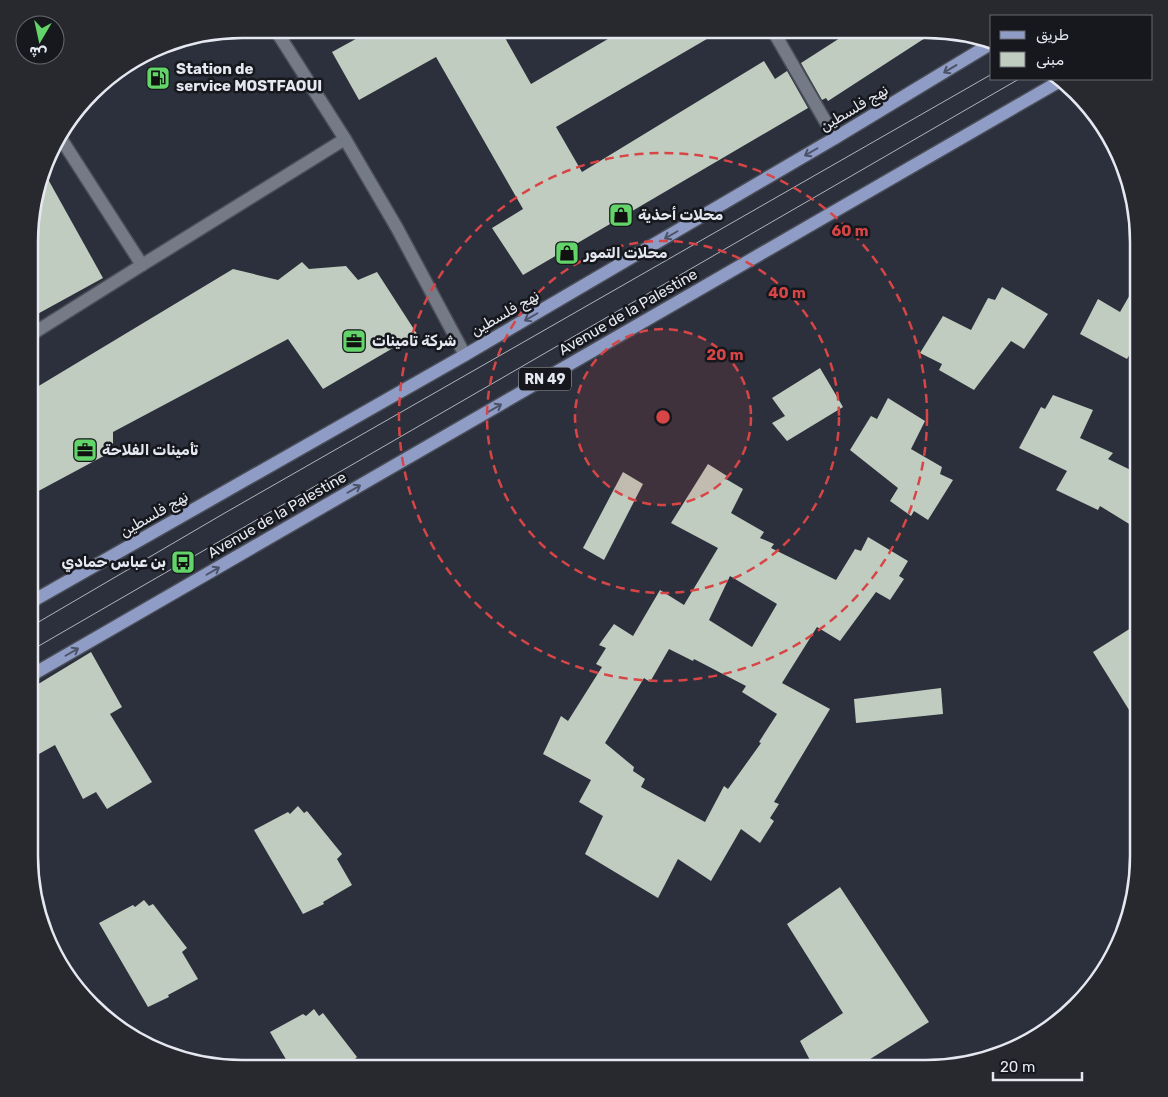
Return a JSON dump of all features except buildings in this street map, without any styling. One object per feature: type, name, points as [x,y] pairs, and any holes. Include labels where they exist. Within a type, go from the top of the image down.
[{"type":"main road","name":"نهج فلسطين","points":[[38,598],[465,356],[987,46]]},
{"type":"main road","name":"Avenue de la Palestine","points":[[38,671],[1056,84]]},
{"type":"street","points":[[281,38],[397,228],[465,356]]},
{"type":"street","points":[[777,38],[835,138]]},
{"type":"street","points":[[38,330],[344,140]]},
{"type":"street","points":[[64,143],[142,265]]},
{"type":"tram line","points":[[38,622],[223,514],[990,75]]},
{"type":"tram line","points":[[38,646],[1017,80]]},
{"type":"place","name":"Station de service MOSTFAOUI","points":[[158,78]]},
{"type":"place","name":"محلات أحذية","points":[[621,215]]},
{"type":"place","name":"محلات التمور","points":[[567,253]]},
{"type":"place","name":"شركة تامينات","points":[[354,341]]},
{"type":"place","name":"تأمينات الفلاحة","points":[[85,450]]},
{"type":"place","name":"بن عباس حمادي","points":[[183,562]]}]
